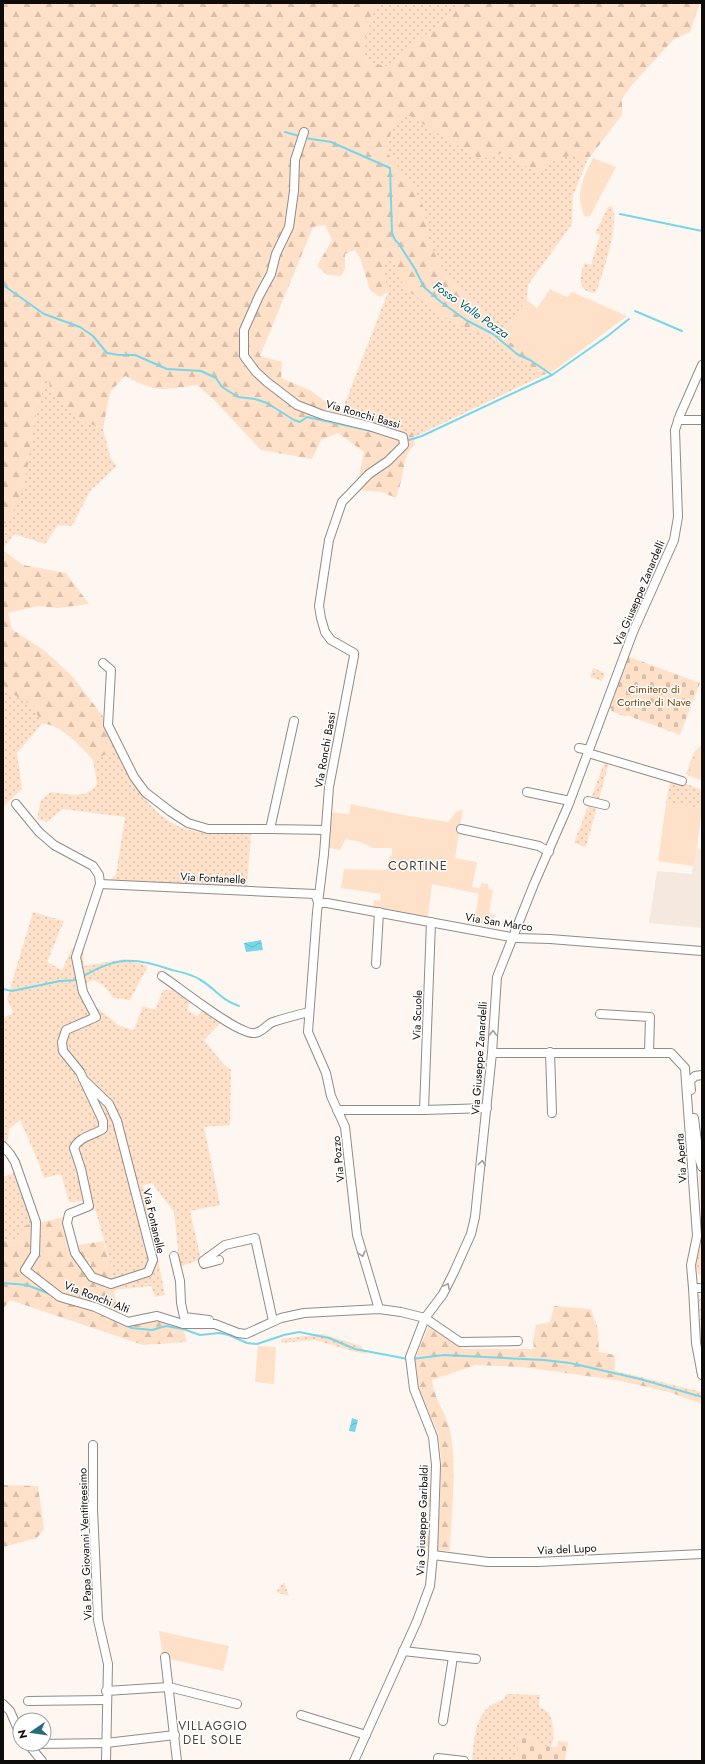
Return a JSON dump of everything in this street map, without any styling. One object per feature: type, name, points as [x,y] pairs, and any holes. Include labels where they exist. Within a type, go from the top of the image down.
[{"type":"street","name":"Via Ronchi Bassi","points":[[304,132],[295,160],[294,191],[289,227],[276,254],[270,274],[244,330],[244,356],[256,372],[297,405],[323,415],[369,426],[403,437],[404,445],[388,461],[369,474],[342,502],[329,540],[319,606],[320,618],[325,632],[331,640],[354,653],[354,656],[329,787],[319,903]]},
{"type":"street","name":"Via Giuseppe Zanardelli","points":[[425,1318],[443,1294],[471,1234],[479,1196],[492,1053],[497,977],[512,937],[570,801],[628,645],[674,540],[678,517],[678,472],[675,439],[678,420],[702,365]]},
{"type":"street","points":[[678,420],[702,420]]},
{"type":"street","points":[[104,663],[110,670],[108,725],[134,777],[145,792],[171,812],[188,823],[208,829],[326,830]]},
{"type":"street","points":[[270,829],[294,721]]},
{"type":"street","points":[[579,748],[682,781]]},
{"type":"street","points":[[527,792],[570,801]]},
{"type":"street","points":[[588,801],[605,805]]},
{"type":"street","points":[[16,804],[39,832],[54,845],[93,866],[99,875],[100,884]]},
{"type":"street","points":[[462,829],[539,846],[549,852]]},
{"type":"street","name":"Via Fontanelle","points":[[83,1079],[109,1104],[117,1121],[153,1260],[148,1272],[111,1284],[92,1277],[74,1253],[67,1223],[69,1214],[89,1206],[81,1169],[74,1148],[76,1143],[81,1139],[95,1135],[103,1129],[103,1121],[83,1079],[80,1072],[63,1051],[62,1042],[66,1030],[96,1017],[83,992],[76,957],[100,884],[315,894],[319,903]]},
{"type":"street","name":"Via San Marco","points":[[319,903],[379,912],[512,937],[702,951]]},
{"type":"street","name":"Via Pozzo","points":[[319,903],[308,1032],[326,1073],[331,1096],[346,1127],[357,1235],[378,1309]]},
{"type":"street","points":[[376,964],[379,912]]},
{"type":"street","name":"Via Scuole","points":[[424,1110],[432,922]]},
{"type":"street","points":[[162,976],[220,1017],[245,1032],[254,1034],[261,1032],[272,1022],[309,1012]]},
{"type":"street","points":[[600,1014],[650,1017],[649,1053]]},
{"type":"street","points":[[550,1052],[552,1113]]},
{"type":"street","name":"Via Aperta","points":[[492,1053],[671,1053],[685,1068],[697,1236],[691,1265],[702,1375]]},
{"type":"street","name":"Via Aperta","points":[[702,1075],[695,1076],[690,1080],[696,1136],[702,1167]]},
{"type":"street","points":[[337,1110],[487,1108]]},
{"type":"street","name":"Via Ronchi Alti","points":[[3,1146],[15,1162],[36,1222],[35,1254],[26,1269],[27,1272],[60,1297],[95,1307],[128,1322],[157,1316],[183,1324],[215,1324],[238,1334],[246,1334],[273,1321],[304,1313],[378,1309],[425,1318]]},
{"type":"street","points":[[219,1260],[204,1264],[203,1261],[225,1245],[256,1238],[273,1321]]},
{"type":"street","points":[[174,1256],[180,1280],[181,1303],[184,1317],[211,1320],[215,1324]]},
{"type":"street","points":[[693,1288],[702,1288]]},
{"type":"street","points":[[425,1318],[460,1342],[518,1341]]},
{"type":"street","name":"Via Giuseppe Garibaldi","points":[[354,1761],[430,1586],[433,1555],[436,1465],[433,1437],[414,1389],[410,1364],[411,1353],[425,1318]]},
{"type":"street","name":"Via Papa Giovanni Ventitreesimo","points":[[93,1445],[93,1509],[98,1620],[108,1664],[106,1696],[106,1761]]},
{"type":"street","name":"Via del Lupo","points":[[433,1555],[488,1562],[537,1562],[702,1554]]},
{"type":"street","points":[[403,1651],[476,1660]]},
{"type":"street","points":[[164,1657],[178,1761]]},
{"type":"street","points":[[443,1721],[453,1657]]},
{"type":"street","points":[[28,1701],[106,1696],[169,1687],[237,1704]]},
{"type":"street","points":[[3,1704],[10,1711],[12,1716]]},
{"type":"street","points":[[301,1715],[366,1735]]},
{"type":"street","points":[[52,1744],[106,1743],[175,1735]]},
{"type":"street","points":[[35,1752],[42,1761]]},
{"type":"street","points":[[438,1758],[464,1761]]},
{"type":"shaded area","points":[[697,848],[702,849],[702,928],[649,923],[657,871],[692,874],[693,861]]},
{"type":"shaded area","points":[[695,1295],[702,1295],[702,1356],[700,1355]]},
{"type":"green space","points":[[3,3],[376,3],[363,46],[366,61],[389,67],[402,53],[447,19],[459,3],[700,3],[690,32],[673,40],[631,86],[622,99],[622,115],[587,161],[573,155],[555,160],[538,173],[503,153],[490,157],[478,158],[410,116],[396,119],[385,150],[413,186],[424,209],[430,245],[449,280],[484,310],[494,332],[555,370],[544,375],[517,358],[492,338],[451,321],[405,289],[394,260],[382,263],[388,292],[380,297],[370,290],[360,258],[355,250],[345,254],[345,269],[341,276],[327,275],[317,266],[332,240],[325,225],[313,227],[260,356],[282,362],[281,378],[310,390],[341,413],[413,433],[415,445],[409,451],[406,459],[396,498],[382,492],[356,490],[364,452],[338,433],[321,440],[312,459],[261,450],[214,400],[197,385],[167,389],[152,388],[125,376],[110,392],[103,429],[78,419],[57,398],[46,377],[36,415],[25,482],[9,522],[3,524]]},
{"type":"green space","points":[[376,3],[459,3],[447,19],[402,53],[389,67],[366,61],[363,46]]},
{"type":"green space","points":[[410,116],[478,158],[490,157],[503,153],[538,173],[555,160],[573,154],[587,161],[573,196],[572,224],[528,285],[527,300],[499,335],[494,332],[484,310],[449,280],[430,245],[424,209],[385,150],[396,119]]},
{"type":"green space","points":[[593,158],[616,167],[590,216],[585,217],[580,202],[580,194],[583,179]]},
{"type":"green space","points":[[612,206],[614,224],[610,248],[597,290],[595,293],[589,292],[585,290],[581,282],[583,268],[585,263],[591,265],[600,235],[595,233],[608,207]]},
{"type":"green space","points":[[394,260],[405,289],[451,321],[492,338],[517,358],[544,375],[414,437],[412,433],[341,413],[388,292],[382,263]]},
{"type":"green space","points":[[550,289],[567,297],[572,292],[627,316],[555,370],[499,335],[527,300],[537,308]]},
{"type":"green space","points":[[46,376],[57,398],[78,419],[103,429],[111,459],[117,466],[90,491],[72,526],[58,525],[45,544],[14,534],[3,549],[3,524],[9,522]]},
{"type":"green space","points":[[3,550],[23,565],[66,573],[89,604],[58,608],[38,606],[8,613],[12,629],[45,651],[72,676],[102,715],[117,749],[93,760],[63,731],[49,724],[42,724],[33,706],[6,690],[3,682]]},
{"type":"green space","name":"Cimitero di Cortine di Nave","points":[[627,656],[700,683],[680,735],[627,715],[626,717],[611,711],[612,709],[608,707]]},
{"type":"green space","points":[[593,668],[605,673],[602,681],[590,677]]},
{"type":"green space","points":[[3,682],[6,690],[34,706],[42,724],[17,753],[22,789],[3,807]]},
{"type":"green space","points":[[702,745],[702,749],[697,752],[689,775],[686,774],[694,752]]},
{"type":"green space","points":[[117,749],[138,788],[155,810],[166,819],[193,831],[208,833],[251,832],[247,887],[109,881],[116,875],[125,817],[63,809],[47,822],[37,819],[41,800],[51,792],[76,795],[93,789],[97,784],[93,760]]},
{"type":"green space","points":[[702,749],[702,780],[688,776],[697,752]]},
{"type":"green space","points":[[605,761],[609,762],[586,847],[574,843]]},
{"type":"green space","points":[[670,781],[681,782],[702,790],[702,808],[666,803]]},
{"type":"green space","points":[[666,803],[702,808],[693,866],[658,861]]},
{"type":"green space","points":[[351,804],[409,816],[448,822],[456,812],[463,809],[455,858],[477,862],[472,887],[480,888],[481,883],[488,884],[489,889],[493,890],[489,913],[495,915],[493,925],[474,922],[479,894],[432,884],[428,917],[373,908],[374,900],[380,901],[381,894],[341,888],[344,869],[386,870],[390,856],[392,855],[392,848],[373,848],[360,842],[346,839],[340,850],[329,848],[327,832],[328,812],[349,814]]},
{"type":"green space","points":[[33,912],[64,921],[47,962],[62,970],[72,948],[76,948],[92,1016],[74,1024],[60,1047],[75,1071],[102,1125],[75,1141],[86,1201],[69,1202],[61,1174],[44,1178],[20,1120],[9,1129],[8,1140],[3,1143],[3,1018],[13,1013],[7,999]]},
{"type":"green space","points":[[83,948],[84,966],[124,959],[148,966],[130,1000],[114,998],[103,985],[93,980],[85,984],[78,957]]},
{"type":"green space","points":[[182,989],[192,996],[187,1010],[197,1016],[205,1009],[225,1018],[204,1040],[225,1066],[231,1070],[230,1125],[204,1127],[220,1205],[190,1211],[201,1259],[180,1267],[174,1212],[152,1183],[143,1185],[165,1295],[155,1297],[151,1286],[114,1290],[113,1285],[152,1269],[116,1114],[84,1078],[64,1050],[69,1031],[93,1021],[92,1004],[120,1026],[134,1030],[143,1006],[155,1010],[163,990]]},
{"type":"green space","points":[[86,1083],[113,1114],[151,1258],[146,1271],[113,1281],[112,1269],[93,1201],[90,1201],[77,1144],[103,1132]]},
{"type":"green space","points":[[15,1172],[32,1223],[22,1240],[3,1241],[3,1177]]},
{"type":"green space","points":[[699,1175],[702,1175],[702,1236]]},
{"type":"green space","points":[[64,1217],[67,1236],[92,1279],[113,1285],[118,1311],[121,1316],[61,1296],[27,1270],[38,1223]]},
{"type":"green space","points":[[32,1223],[34,1254],[23,1271],[55,1294],[45,1291],[62,1301],[77,1307],[96,1309],[128,1324],[156,1321],[175,1325],[183,1328],[187,1342],[143,1345],[10,1300],[3,1309],[3,1241],[21,1240],[22,1227]]},
{"type":"green space","points":[[702,1236],[702,1277],[698,1273],[696,1266]]},
{"type":"green space","points":[[103,1241],[112,1269],[113,1281],[93,1274],[90,1262],[85,1263],[73,1246]]},
{"type":"green space","points":[[554,1306],[591,1309],[598,1329],[599,1352],[615,1355],[615,1371],[604,1372],[688,1393],[702,1399],[702,1404],[669,1392],[616,1380],[522,1367],[476,1365],[432,1380],[435,1394],[447,1421],[451,1435],[454,1463],[450,1551],[438,1550],[441,1457],[438,1433],[420,1392],[415,1359],[430,1323],[457,1342],[462,1349],[534,1349],[533,1340],[536,1325],[550,1322]]},
{"type":"green space","points":[[323,1334],[361,1346],[367,1354],[315,1340],[281,1343],[281,1339]]},
{"type":"green space","points":[[258,1346],[276,1347],[274,1384],[255,1382]]},
{"type":"green space","points":[[616,1371],[702,1392],[702,1399],[688,1393],[602,1372]]},
{"type":"green space","points":[[3,1485],[38,1486],[44,1529],[37,1538],[3,1547]]},
{"type":"green space","points":[[427,1495],[432,1496],[431,1507],[422,1506],[423,1497]]},
{"type":"green space","points":[[423,1536],[430,1536],[430,1548],[422,1545]]},
{"type":"green space","points":[[284,1582],[289,1596],[276,1592]]},
{"type":"green space","points":[[159,1631],[229,1646],[223,1671],[170,1659],[163,1656]]},
{"type":"green space","points":[[506,1694],[540,1695],[539,1707],[549,1714],[553,1725],[554,1733],[552,1744],[550,1747],[536,1745],[537,1738],[519,1736],[516,1761],[472,1761],[474,1739],[481,1717],[490,1706],[504,1699]]},
{"type":"green space","points":[[519,1736],[537,1738],[536,1745],[557,1747],[558,1741],[568,1742],[565,1761],[516,1761]]},
{"type":"water","points":[[261,940],[263,950],[246,952],[244,943]]},
{"type":"water","points":[[352,1418],[358,1420],[355,1432],[349,1431]]},
{"type":"waterway","name":"Fosso Valle Pozza","points":[[285,132],[299,136]]},
{"type":"waterway","name":"Fosso Valle Pozza","points":[[305,138],[331,142],[390,168],[392,233],[395,240],[415,269],[424,287],[441,302],[466,320],[493,334],[517,354],[530,360],[552,375],[629,319]]},
{"type":"waterway","points":[[620,214],[702,231]]},
{"type":"waterway","points":[[3,285],[44,314],[80,327],[93,336],[107,353],[135,355],[167,369],[201,371],[216,378],[222,387],[238,397],[255,399],[267,403],[294,420],[300,422],[307,417],[376,432]]},
{"type":"waterway","name":"Fosso Valle Pozza","points":[[635,311],[682,331]]},
{"type":"waterway","points":[[409,440],[422,436],[552,375]]},
{"type":"waterway","points":[[82,977],[94,970],[116,962],[136,961],[147,963],[196,977],[222,997],[239,1006]]},
{"type":"waterway","points":[[3,989],[12,991],[60,981],[78,980]]},
{"type":"waterway","points":[[3,1283],[27,1285],[50,1294]]},
{"type":"waterway","points":[[111,1319],[132,1328],[152,1330],[166,1326],[183,1329],[200,1335],[219,1333],[229,1335],[247,1343],[257,1344],[284,1335],[299,1332],[329,1338],[355,1349],[408,1359]]},
{"type":"waterway","points":[[412,1359],[444,1355],[544,1360],[570,1363],[640,1379],[702,1397]]},
{"type":"district","name":"CORTINE","points":[[418,865]]},
{"type":"district","name":"VILLAGGIO DEL SOLE","points":[[213,1733]]}]
